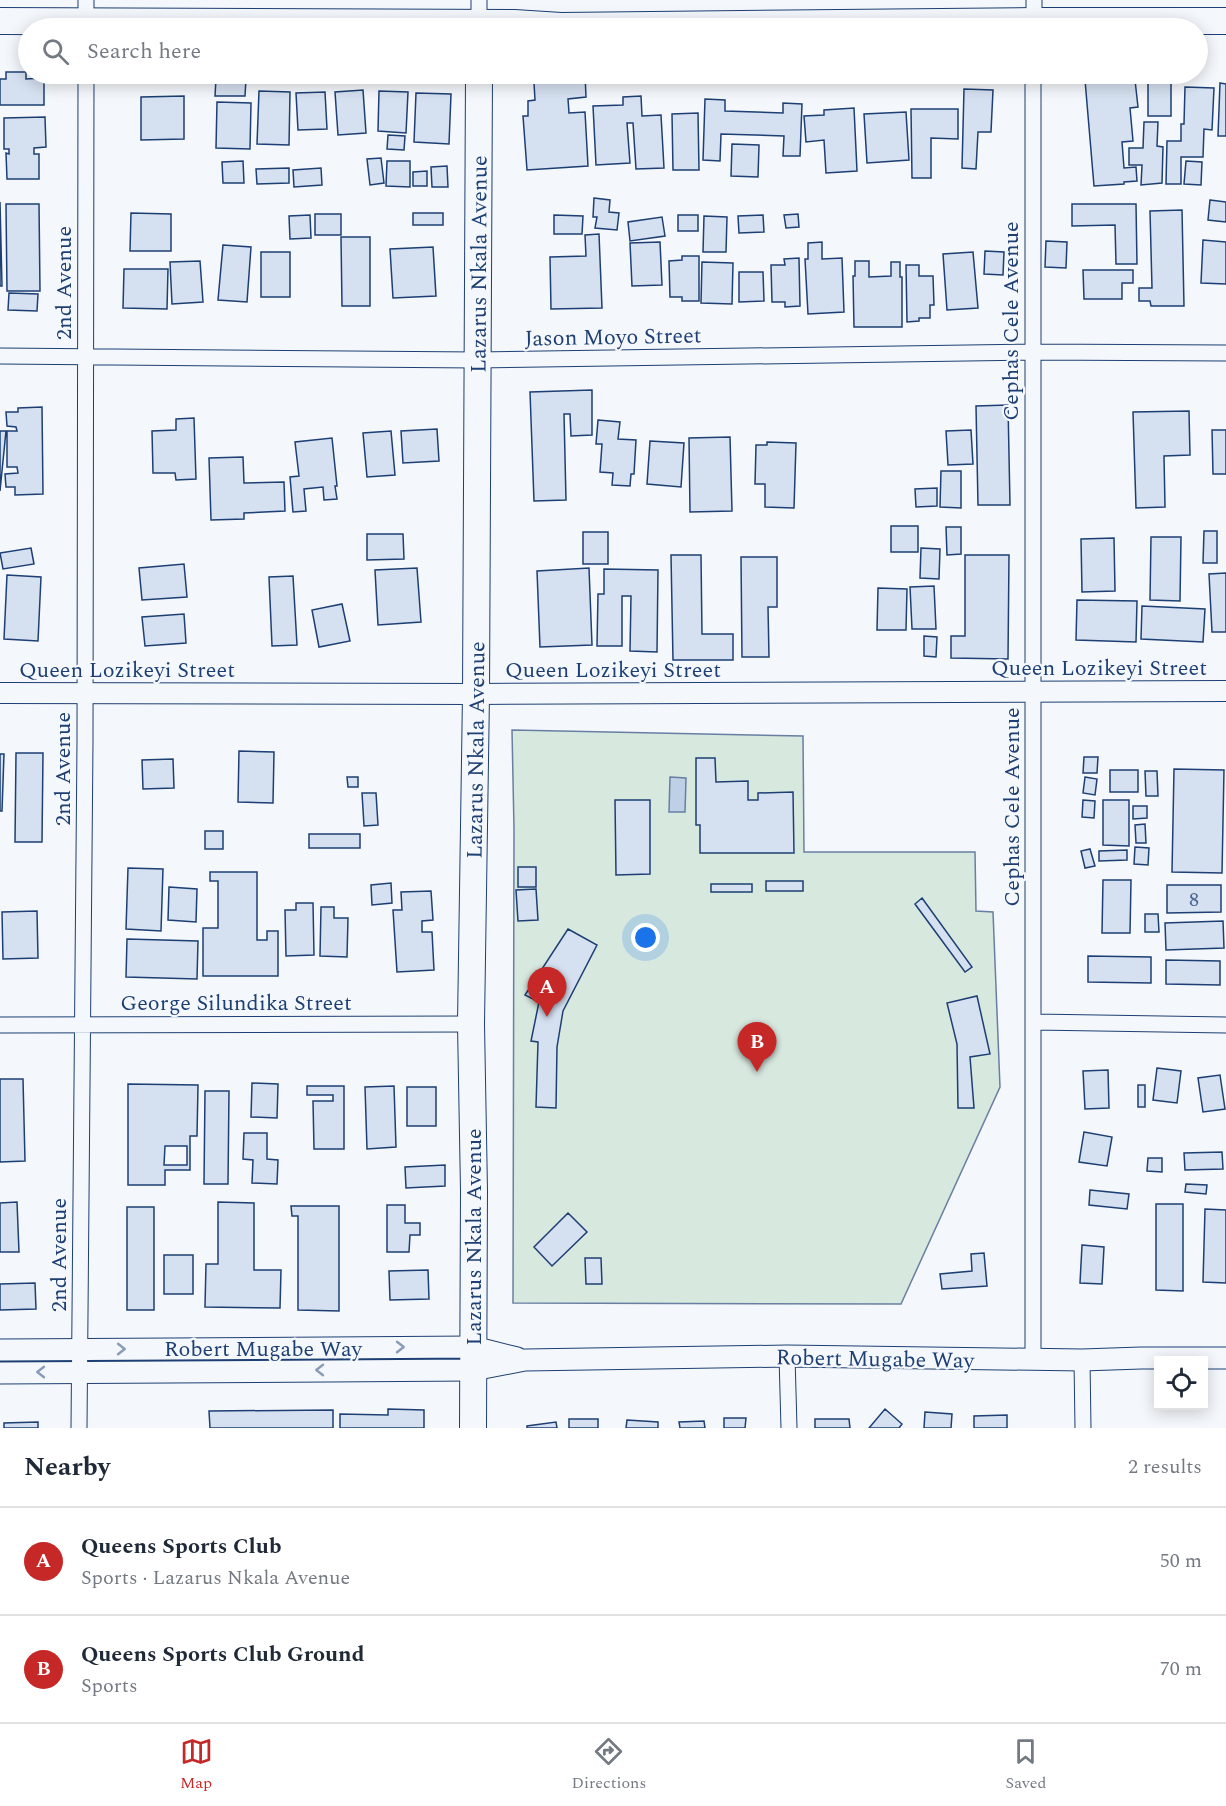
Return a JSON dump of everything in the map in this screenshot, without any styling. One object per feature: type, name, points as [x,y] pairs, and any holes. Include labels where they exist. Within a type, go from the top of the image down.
[{"type":"highway","points":[[947,18],[1034,16],[1111,18]]},
{"type":"highway","points":[[64,18],[479,17]]},
{"type":"highway","points":[[0,21],[18,20]]},
{"type":"highway","points":[[1208,21],[1226,21]]},
{"type":"highway","points":[[0,36],[18,36]]},
{"type":"highway","name":"Lazarus Nkala Avenue","points":[[473,1428],[474,1191],[471,1024],[476,694],[479,84]]},
{"type":"main road","name":"Robert Mugabe Way","points":[[0,1350],[80,1349],[525,1360],[787,1356],[1033,1360],[1226,1358]]},
{"type":"main road","name":"Robert Mugabe Way","points":[[0,1373],[473,1358]]},
{"type":"street","name":"2nd Avenue","points":[[80,1428],[86,84]]},
{"type":"street","name":"Cephas Cele Avenue","points":[[1033,84],[1033,1360]]},
{"type":"street","name":"Jason Moyo Street","points":[[0,356],[477,360],[1032,352],[1226,353]]},
{"type":"street","name":"Queen Lozikeyi Street","points":[[0,693],[1226,691]]},
{"type":"street","points":[[1034,1022],[1226,1025]]},
{"type":"street","name":"George Silundika Street","points":[[0,1024],[471,1024]]},
{"type":"street","points":[[787,1356],[789,1428]]},
{"type":"street","points":[[1082,1360],[1083,1428]]},
{"type":"shaded area","points":[[512,730],[803,736],[804,852],[975,852],[976,911],[993,912],[1000,1087],[901,1304],[513,1303],[514,829]]},
{"type":"water","points":[[670,777],[686,778],[685,812],[669,812]]},
{"type":"building","points":[[6,72],[18,72],[18,84],[44,84],[44,105],[0,105],[0,79],[6,79]]},
{"type":"building","points":[[1220,83],[1226,84],[1226,136],[1218,136]]},
{"type":"building","points":[[216,84],[246,84],[245,96],[215,96]]},
{"type":"building","points":[[534,84],[585,84],[586,97],[568,99],[569,113],[585,112],[588,166],[527,170],[523,116],[528,116],[528,101],[535,100]]},
{"type":"building","points":[[1085,84],[1135,84],[1138,107],[1130,108],[1133,141],[1122,142],[1124,168],[1136,167],[1137,181],[1094,186]]},
{"type":"building","points":[[1148,84],[1171,84],[1171,116],[1148,116]]},
{"type":"building","points":[[1185,87],[1214,88],[1212,130],[1204,129],[1203,157],[1181,157],[1181,184],[1166,184],[1167,141],[1181,141]]},
{"type":"building","points":[[964,89],[993,90],[991,132],[978,132],[976,169],[962,168]]},
{"type":"building","points":[[363,90],[366,133],[338,135],[335,92]]},
{"type":"building","points":[[259,91],[290,92],[289,145],[257,144]]},
{"type":"building","points":[[379,91],[408,92],[406,133],[378,131]]},
{"type":"building","points":[[325,92],[327,129],[298,130],[296,93]]},
{"type":"building","points":[[416,93],[451,94],[449,144],[414,142]]},
{"type":"building","points":[[184,96],[184,139],[141,140],[141,97]]},
{"type":"building","points":[[641,96],[642,116],[661,115],[664,168],[636,169],[633,123],[627,123],[630,163],[596,165],[593,106],[623,105],[623,97]]},
{"type":"building","points":[[705,99],[725,100],[725,111],[783,113],[783,103],[802,104],[800,156],[783,156],[784,136],[721,134],[720,161],[703,160]]},
{"type":"building","points":[[217,102],[251,103],[250,149],[216,148]]},
{"type":"building","points":[[854,108],[857,171],[826,173],[824,140],[806,142],[804,116],[824,115],[824,110]]},
{"type":"building","points":[[911,109],[958,109],[958,139],[931,138],[931,178],[912,178]]},
{"type":"building","points":[[906,112],[909,160],[867,163],[864,114]]},
{"type":"building","points":[[698,113],[699,170],[673,170],[672,114]]},
{"type":"building","points":[[45,117],[46,147],[34,148],[34,154],[39,154],[39,179],[7,179],[6,153],[9,154],[9,149],[4,149],[4,118]]},
{"type":"building","points":[[1144,122],[1158,122],[1157,146],[1163,147],[1162,183],[1141,185],[1142,165],[1129,165],[1129,148],[1143,148]]},
{"type":"building","points":[[388,135],[405,136],[404,150],[387,149]]},
{"type":"building","points":[[732,144],[759,145],[758,177],[731,176]]},
{"type":"building","points":[[381,158],[384,183],[370,185],[367,159]]},
{"type":"building","points":[[243,161],[244,183],[223,183],[222,162]]},
{"type":"building","points":[[387,161],[410,161],[410,187],[386,186]]},
{"type":"building","points":[[1186,161],[1202,162],[1201,185],[1184,184]]},
{"type":"building","points":[[447,166],[448,187],[432,187],[431,167]]},
{"type":"building","points":[[289,168],[289,183],[257,184],[256,169]]},
{"type":"building","points":[[321,168],[322,185],[294,187],[293,170]]},
{"type":"building","points":[[427,171],[427,186],[413,186],[413,172]]},
{"type":"building","points":[[594,198],[610,200],[609,212],[619,213],[617,230],[595,228],[597,217],[593,217]]},
{"type":"building","points":[[1210,200],[1226,202],[1226,222],[1208,220]]},
{"type":"building","points":[[0,202],[2,286],[0,286]]},
{"type":"building","points":[[6,204],[39,204],[40,291],[7,291]]},
{"type":"building","points":[[1072,204],[1136,204],[1137,264],[1116,264],[1115,225],[1072,226]]},
{"type":"building","points":[[1182,210],[1184,306],[1151,306],[1150,301],[1139,301],[1139,288],[1152,288],[1150,211]]},
{"type":"building","points":[[131,213],[171,214],[171,251],[130,251]]},
{"type":"building","points":[[413,213],[443,213],[443,225],[413,225]]},
{"type":"building","points":[[315,214],[341,214],[341,235],[315,235]]},
{"type":"building","points":[[798,214],[799,227],[786,228],[784,215]]},
{"type":"building","points":[[310,215],[311,238],[290,239],[289,216]]},
{"type":"building","points":[[554,215],[583,216],[582,234],[554,234]]},
{"type":"building","points":[[678,215],[698,215],[698,231],[678,231]]},
{"type":"building","points":[[763,215],[764,232],[739,233],[738,216]]},
{"type":"building","points":[[704,216],[727,217],[726,252],[703,252]]},
{"type":"building","points":[[662,217],[665,236],[630,241],[628,222]]},
{"type":"building","points":[[599,234],[602,308],[551,309],[550,257],[586,256],[585,235]]},
{"type":"building","points":[[341,237],[370,237],[370,306],[342,306]]},
{"type":"building","points":[[1203,240],[1226,242],[1226,284],[1201,283]]},
{"type":"building","points":[[1046,241],[1067,242],[1066,268],[1045,267]]},
{"type":"building","points":[[660,242],[662,285],[632,286],[630,243]]},
{"type":"building","points":[[822,242],[822,259],[842,258],[844,312],[808,314],[805,259],[808,259],[808,243]]},
{"type":"building","points":[[223,245],[251,247],[247,302],[218,300]]},
{"type":"building","points":[[433,247],[436,296],[393,298],[390,249]]},
{"type":"building","points":[[985,251],[1004,252],[1003,275],[984,274]]},
{"type":"building","points":[[261,252],[290,252],[290,297],[261,297]]},
{"type":"building","points":[[973,252],[978,308],[947,310],[943,254]]},
{"type":"building","points":[[682,256],[699,256],[699,301],[682,301],[682,297],[670,297],[669,261],[682,260]]},
{"type":"building","points":[[799,258],[800,306],[785,307],[785,302],[772,302],[771,265],[785,265],[784,259]]},
{"type":"building","points":[[200,261],[203,302],[172,304],[170,262]]},
{"type":"building","points":[[855,261],[869,261],[869,277],[891,276],[891,262],[900,262],[902,327],[854,327]]},
{"type":"building","points":[[702,262],[733,263],[732,304],[701,303]]},
{"type":"building","points":[[906,265],[919,265],[919,276],[933,276],[934,305],[930,305],[930,318],[919,318],[919,321],[907,322]]},
{"type":"building","points":[[124,269],[168,269],[167,309],[123,308]]},
{"type":"building","points":[[1083,270],[1133,270],[1133,283],[1122,283],[1122,299],[1084,299]]},
{"type":"building","points":[[739,272],[763,272],[764,301],[739,302]]},
{"type":"building","points":[[9,293],[38,294],[37,311],[8,310]]},
{"type":"building","points":[[592,390],[592,435],[571,436],[570,414],[564,414],[566,500],[534,501],[530,392]]},
{"type":"building","points":[[1008,405],[1010,505],[978,505],[976,406]]},
{"type":"building","points":[[42,407],[43,494],[15,495],[15,487],[6,487],[5,474],[18,473],[17,467],[7,467],[7,431],[17,431],[16,427],[7,426],[6,412],[18,412],[18,408]]},
{"type":"building","points":[[1189,411],[1190,455],[1164,456],[1165,507],[1136,508],[1133,412]]},
{"type":"building","points":[[194,418],[196,479],[176,480],[175,473],[153,473],[152,431],[176,430],[176,419]]},
{"type":"building","points":[[598,420],[620,422],[618,439],[636,440],[634,474],[631,474],[630,486],[612,485],[613,473],[600,472],[602,444],[596,444]]},
{"type":"building","points":[[437,429],[439,461],[403,463],[401,431]]},
{"type":"building","points":[[971,430],[973,464],[948,465],[946,431]]},
{"type":"building","points":[[1212,430],[1226,430],[1226,474],[1213,474]]},
{"type":"building","points":[[0,431],[6,431],[0,491]]},
{"type":"building","points":[[391,431],[395,475],[367,477],[363,433]]},
{"type":"building","points":[[730,437],[732,511],[690,512],[689,438]]},
{"type":"building","points":[[332,438],[337,499],[324,500],[323,487],[304,489],[306,511],[293,512],[290,477],[299,476],[295,442]]},
{"type":"building","points":[[650,441],[684,443],[681,487],[647,484]]},
{"type":"building","points":[[767,442],[796,443],[794,508],[765,507],[765,484],[755,484],[756,445],[767,445]]},
{"type":"building","points":[[243,457],[244,483],[284,482],[285,511],[244,513],[244,519],[211,520],[209,458]]},
{"type":"building","points":[[941,471],[961,471],[961,508],[940,507]]},
{"type":"building","points":[[937,488],[937,506],[916,507],[915,489]]},
{"type":"building","points":[[891,526],[918,526],[918,552],[891,552]]},
{"type":"building","points":[[946,527],[961,527],[961,554],[947,555]]},
{"type":"building","points":[[1204,531],[1217,531],[1217,563],[1203,563]]},
{"type":"building","points":[[583,532],[608,532],[608,564],[583,564]]},
{"type":"building","points":[[367,534],[403,534],[404,559],[367,560]]},
{"type":"building","points":[[1151,537],[1181,537],[1180,601],[1150,600]]},
{"type":"building","points":[[1114,538],[1115,591],[1082,592],[1081,539]]},
{"type":"building","points":[[31,548],[34,564],[3,569],[0,553]]},
{"type":"building","points":[[921,548],[940,549],[939,579],[920,578]]},
{"type":"building","points":[[671,555],[701,555],[702,634],[733,634],[733,660],[673,660]]},
{"type":"building","points":[[965,555],[1009,555],[1008,659],[951,658],[951,636],[965,636]]},
{"type":"building","points":[[741,557],[777,557],[777,607],[768,607],[769,657],[742,657]]},
{"type":"building","points":[[184,564],[187,597],[142,600],[139,568]]},
{"type":"building","points":[[417,568],[421,622],[378,625],[375,570]]},
{"type":"building","points":[[589,568],[592,645],[540,647],[537,571]]},
{"type":"building","points":[[604,569],[658,570],[657,652],[630,651],[631,596],[622,596],[622,646],[597,646],[598,594],[604,594]]},
{"type":"building","points":[[1226,573],[1226,632],[1212,632],[1209,574]]},
{"type":"building","points":[[7,575],[41,577],[38,641],[4,639]]},
{"type":"building","points":[[293,576],[297,645],[272,646],[269,577]]},
{"type":"building","points":[[934,586],[936,629],[912,629],[910,587]]},
{"type":"building","points":[[878,588],[907,589],[906,630],[877,630]]},
{"type":"building","points":[[1077,600],[1137,601],[1136,642],[1076,640]]},
{"type":"building","points":[[342,604],[350,641],[319,647],[312,610]]},
{"type":"building","points":[[1142,606],[1205,609],[1203,642],[1141,639]]},
{"type":"building","points":[[184,614],[186,643],[145,646],[142,617]]},
{"type":"building","points":[[924,636],[937,637],[936,657],[924,656]]},
{"type":"building","points":[[239,751],[274,752],[273,803],[238,802]]},
{"type":"building","points":[[16,753],[43,753],[42,842],[15,842]]},
{"type":"building","points":[[0,754],[4,754],[2,811],[0,811]]},
{"type":"building","points":[[1084,757],[1098,757],[1097,773],[1083,773]]},
{"type":"building","points":[[696,758],[715,758],[716,782],[748,781],[748,800],[758,800],[758,793],[793,792],[794,853],[700,853],[700,825],[696,825]]},
{"type":"building","points":[[173,759],[174,788],[143,789],[142,760]]},
{"type":"building","points":[[1174,769],[1224,770],[1222,873],[1172,872]]},
{"type":"building","points":[[1110,770],[1138,770],[1138,792],[1110,792]]},
{"type":"building","points":[[1145,771],[1157,771],[1158,796],[1146,796]]},
{"type":"building","points":[[347,777],[358,777],[358,787],[348,787]]},
{"type":"building","points":[[1085,777],[1097,779],[1095,795],[1083,793]]},
{"type":"building","points":[[362,793],[376,793],[378,825],[364,826]]},
{"type":"building","points":[[615,800],[650,800],[650,874],[616,875]]},
{"type":"building","points":[[1083,800],[1095,801],[1094,818],[1082,817]]},
{"type":"building","points":[[1103,800],[1129,800],[1129,846],[1103,845]]},
{"type":"building","points":[[1133,806],[1147,806],[1147,818],[1133,819]]},
{"type":"building","points":[[1145,824],[1146,843],[1136,843],[1135,825]]},
{"type":"building","points":[[205,831],[223,831],[223,849],[205,849]]},
{"type":"building","points":[[309,834],[360,834],[360,848],[309,848]]},
{"type":"building","points":[[1135,847],[1149,848],[1148,865],[1134,864]]},
{"type":"building","points":[[1090,849],[1095,866],[1085,868],[1081,851]]},
{"type":"building","points":[[1127,850],[1127,860],[1099,861],[1099,851]]},
{"type":"building","points":[[518,867],[536,867],[536,887],[518,887]]},
{"type":"building","points":[[128,868],[163,869],[161,931],[126,929]]},
{"type":"building","points":[[210,872],[257,872],[257,940],[267,940],[267,931],[278,931],[278,976],[203,976],[203,928],[218,928],[218,881],[210,881]]},
{"type":"building","points":[[1103,880],[1131,880],[1130,933],[1102,933]]},
{"type":"building","points":[[766,881],[803,881],[803,891],[766,891]]},
{"type":"building","points":[[391,883],[392,903],[372,905],[371,885]]},
{"type":"building","points":[[711,884],[752,884],[752,892],[711,892]]},
{"type":"building","points":[[1167,885],[1221,885],[1221,912],[1167,913]]},
{"type":"building","points":[[169,887],[197,889],[196,922],[168,920]]},
{"type":"building","points":[[536,889],[538,920],[518,921],[516,890]]},
{"type":"building","points":[[431,891],[433,920],[422,921],[422,932],[432,932],[434,970],[397,972],[393,910],[402,910],[401,892]]},
{"type":"building","points":[[922,898],[972,967],[965,972],[915,904]]},
{"type":"building","points":[[296,903],[313,903],[314,955],[286,956],[285,910],[296,910]]},
{"type":"building","points":[[321,907],[334,907],[334,918],[348,918],[347,957],[320,956]]},
{"type":"building","points":[[37,911],[38,958],[3,959],[2,912]]},
{"type":"building","points":[[1145,914],[1158,914],[1159,932],[1145,932]]},
{"type":"building","points":[[1223,921],[1224,948],[1166,950],[1165,923]]},
{"type":"building","points":[[568,929],[597,945],[563,1011],[557,1047],[556,1108],[536,1107],[538,1042],[531,1041],[539,1002],[525,995]]},
{"type":"building","points":[[127,939],[198,941],[197,979],[126,977]]},
{"type":"building","points":[[1088,956],[1151,957],[1151,983],[1088,982]]},
{"type":"building","points":[[1166,960],[1220,961],[1220,985],[1166,984]]},
{"type":"building","points":[[977,996],[990,1054],[970,1057],[974,1108],[958,1108],[957,1044],[947,1003]]},
{"type":"building","points":[[1157,1068],[1181,1071],[1177,1103],[1153,1100]]},
{"type":"building","points":[[1108,1070],[1109,1108],[1085,1109],[1083,1071]]},
{"type":"building","points":[[1220,1075],[1225,1109],[1203,1112],[1198,1078]]},
{"type":"building","points":[[0,1079],[23,1079],[25,1161],[0,1162]]},
{"type":"building","points":[[252,1083],[278,1084],[277,1118],[251,1117]]},
{"type":"building","points":[[128,1084],[198,1085],[197,1136],[190,1136],[190,1170],[165,1170],[165,1185],[128,1185]],"holes":[[[165,1146],[187,1146],[187,1165],[164,1165]]]},
{"type":"building","points":[[1138,1085],[1145,1085],[1145,1107],[1138,1107]]},
{"type":"building","points":[[307,1086],[344,1086],[344,1149],[314,1149],[313,1101],[333,1101],[333,1095],[307,1095]]},
{"type":"building","points":[[394,1086],[396,1147],[367,1149],[365,1087]]},
{"type":"building","points":[[407,1087],[436,1087],[436,1126],[407,1126]]},
{"type":"building","points":[[205,1091],[229,1091],[228,1184],[204,1184]]},
{"type":"building","points":[[1084,1132],[1112,1137],[1107,1166],[1079,1162]]},
{"type":"building","points":[[244,1133],[267,1133],[267,1159],[278,1160],[277,1184],[252,1183],[253,1160],[243,1159]]},
{"type":"building","points":[[1222,1152],[1223,1169],[1185,1170],[1184,1153]]},
{"type":"building","points":[[1148,1158],[1162,1158],[1162,1172],[1147,1171]]},
{"type":"building","points":[[445,1165],[445,1186],[406,1188],[405,1167]]},
{"type":"building","points":[[1186,1184],[1207,1185],[1206,1194],[1185,1192]]},
{"type":"building","points":[[1090,1190],[1129,1194],[1127,1209],[1089,1205]]},
{"type":"building","points":[[17,1202],[19,1252],[0,1252],[0,1203]]},
{"type":"building","points":[[218,1202],[254,1203],[254,1270],[281,1270],[280,1308],[205,1307],[206,1264],[218,1264]]},
{"type":"building","points":[[1156,1204],[1183,1204],[1183,1291],[1156,1290]]},
{"type":"building","points":[[387,1205],[405,1205],[405,1223],[420,1223],[420,1235],[410,1235],[409,1252],[387,1252]]},
{"type":"building","points":[[291,1206],[339,1206],[339,1311],[298,1310],[298,1216],[292,1216]]},
{"type":"building","points":[[127,1207],[154,1207],[154,1310],[127,1310]]},
{"type":"building","points":[[1205,1209],[1226,1210],[1226,1283],[1203,1282]]},
{"type":"building","points":[[568,1213],[587,1232],[552,1266],[534,1247]]},
{"type":"building","points":[[1082,1245],[1104,1247],[1102,1284],[1080,1283]]},
{"type":"building","points":[[984,1253],[987,1286],[942,1289],[940,1274],[972,1271],[971,1254]]},
{"type":"building","points":[[164,1255],[193,1255],[193,1294],[164,1294]]},
{"type":"building","points":[[585,1258],[601,1258],[602,1284],[586,1284]]},
{"type":"building","points":[[428,1270],[429,1299],[390,1300],[389,1271]]},
{"type":"building","points":[[35,1283],[36,1309],[0,1310],[0,1284]]},
{"type":"building","points":[[388,1409],[424,1410],[424,1428],[340,1428],[340,1414],[388,1415]]},
{"type":"building","points":[[885,1409],[902,1424],[899,1428],[869,1428]]},
{"type":"building","points":[[333,1410],[333,1428],[210,1428],[209,1411]]},
{"type":"building","points":[[925,1412],[952,1414],[951,1428],[924,1428]]},
{"type":"building","points":[[1007,1415],[1007,1428],[974,1428],[974,1416]]},
{"type":"building","points":[[724,1418],[746,1418],[745,1428],[724,1428]]},
{"type":"building","points":[[569,1419],[598,1419],[598,1428],[569,1428]]},
{"type":"building","points":[[815,1419],[849,1419],[850,1428],[815,1428]]},
{"type":"building","points":[[627,1420],[658,1422],[658,1428],[626,1428]]},
{"type":"building","points":[[704,1421],[705,1428],[680,1428],[679,1422]]},
{"type":"building","points":[[38,1422],[38,1428],[4,1428],[4,1423]]},
{"type":"building","points":[[556,1422],[557,1428],[527,1428],[527,1426]]},
{"type":"place","name":"Queens Sports Club","points":[[547,1017]]},
{"type":"place","name":"Queens Sports Club Ground","points":[[757,1072]]}]
